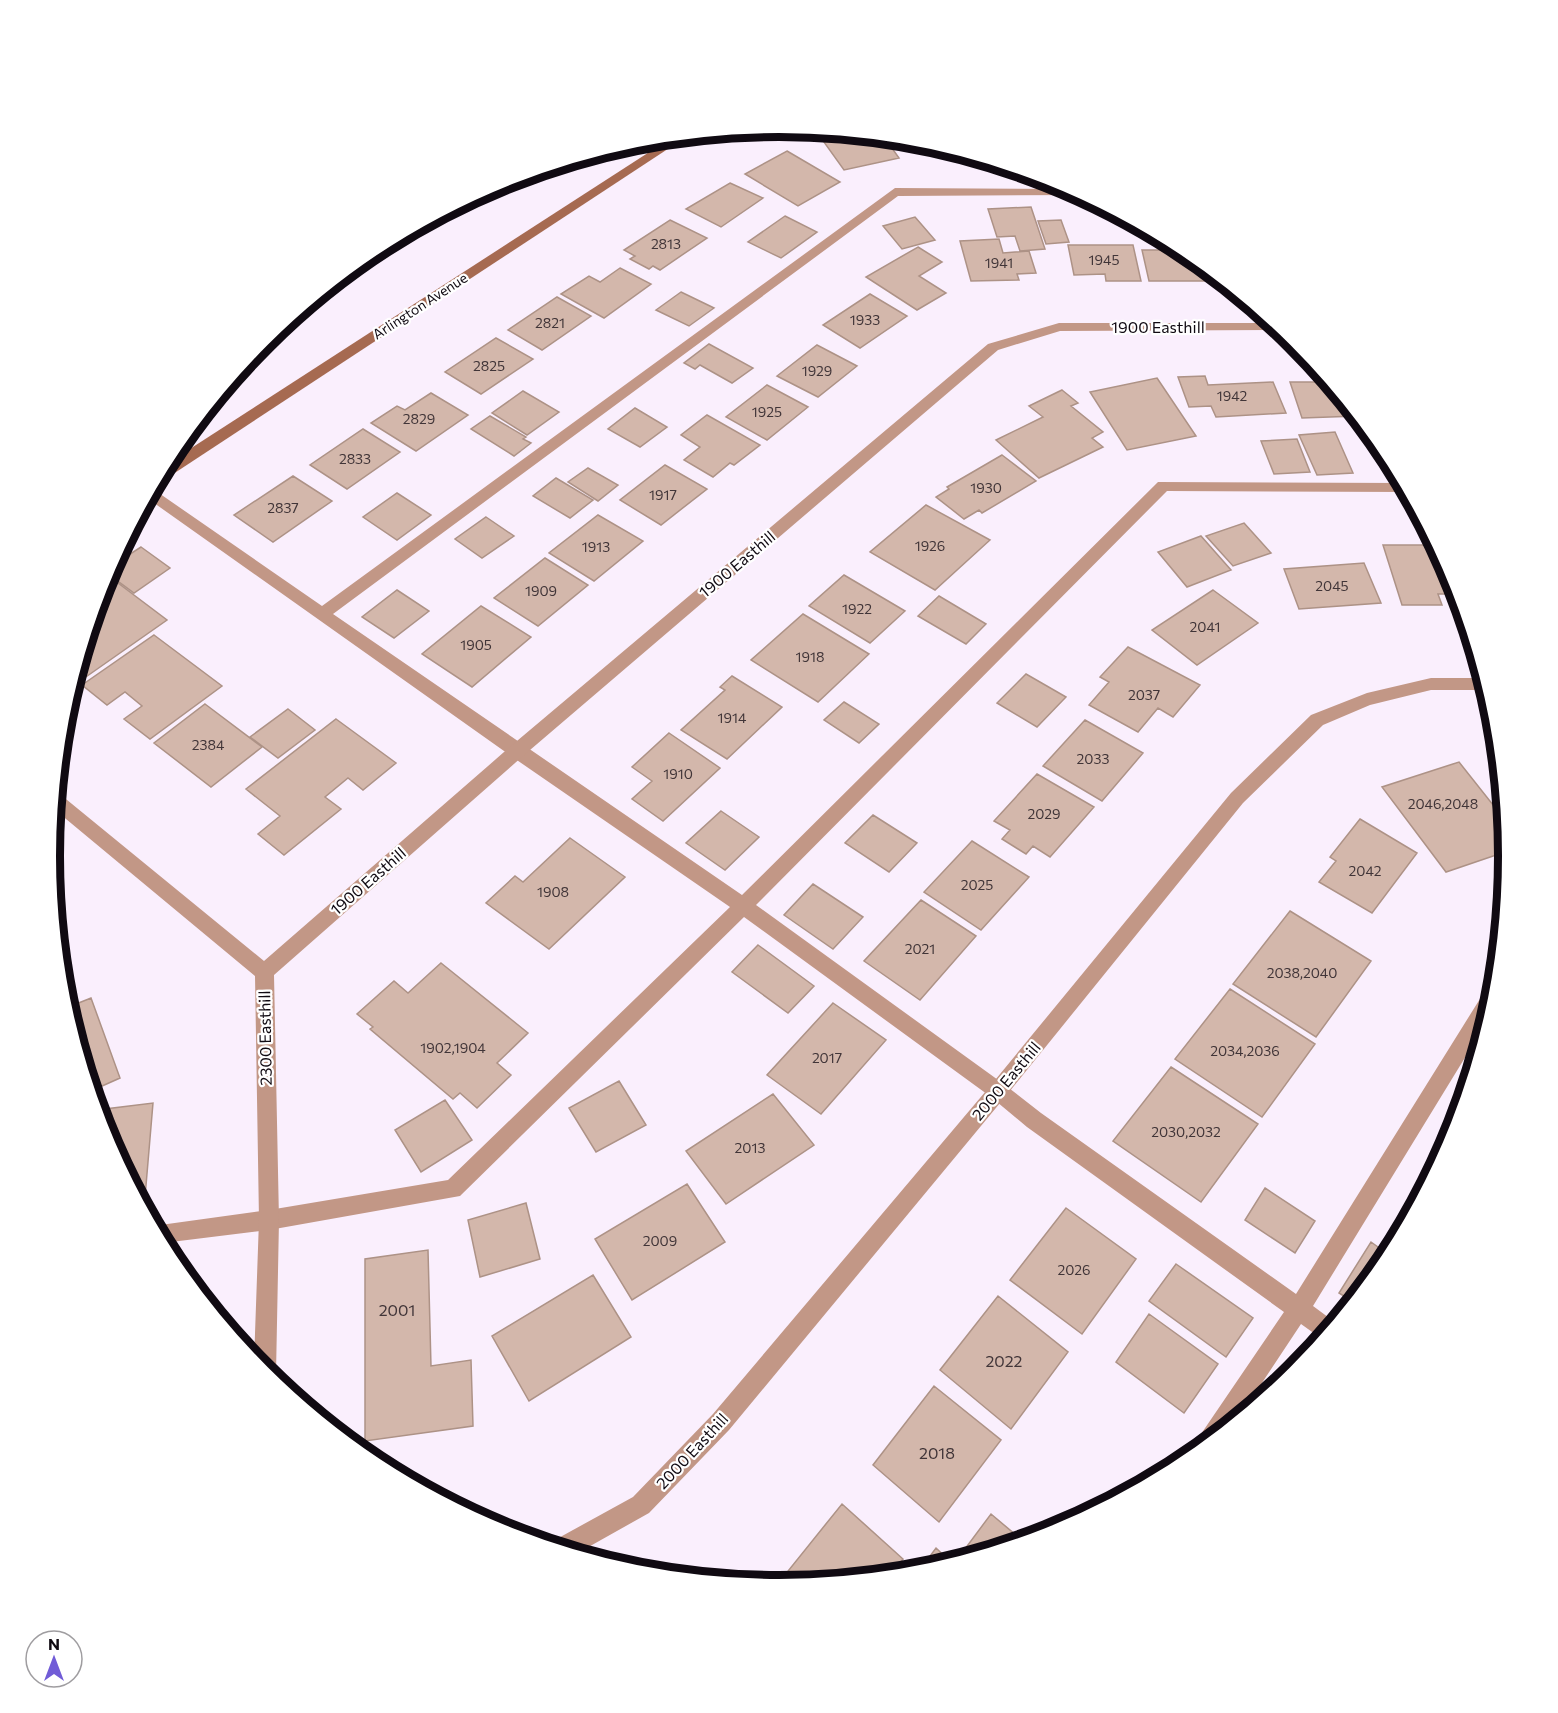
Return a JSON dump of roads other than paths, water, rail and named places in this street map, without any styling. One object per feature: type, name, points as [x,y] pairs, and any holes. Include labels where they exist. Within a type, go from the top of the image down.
[{"type":"street","name":"Arlington Avenue","points":[[176,465],[664,147]]},
{"type":"street","points":[[323,613],[895,192],[1056,193]]},
{"type":"street","name":"1900 Easthill","points":[[264,972],[517,751],[993,347],[1059,327],[1265,327]]},
{"type":"street","points":[[167,1233],[269,1220],[453,1189],[743,906],[1163,486],[1396,488]]},
{"type":"street","points":[[156,497],[517,751],[743,906],[998,1091],[1034,1120],[1323,1327]]},
{"type":"street","name":"2000 Easthill","points":[[570,1544],[641,1505],[721,1422],[998,1091],[1237,798],[1317,720],[1367,699],[1431,684],[1477,684]]},
{"type":"street","name":"2300 Easthill","points":[[62,806],[264,972],[269,1220],[265,1359]]},
{"type":"street","points":[[1222,1423],[1298,1310],[1480,1017]]}]
